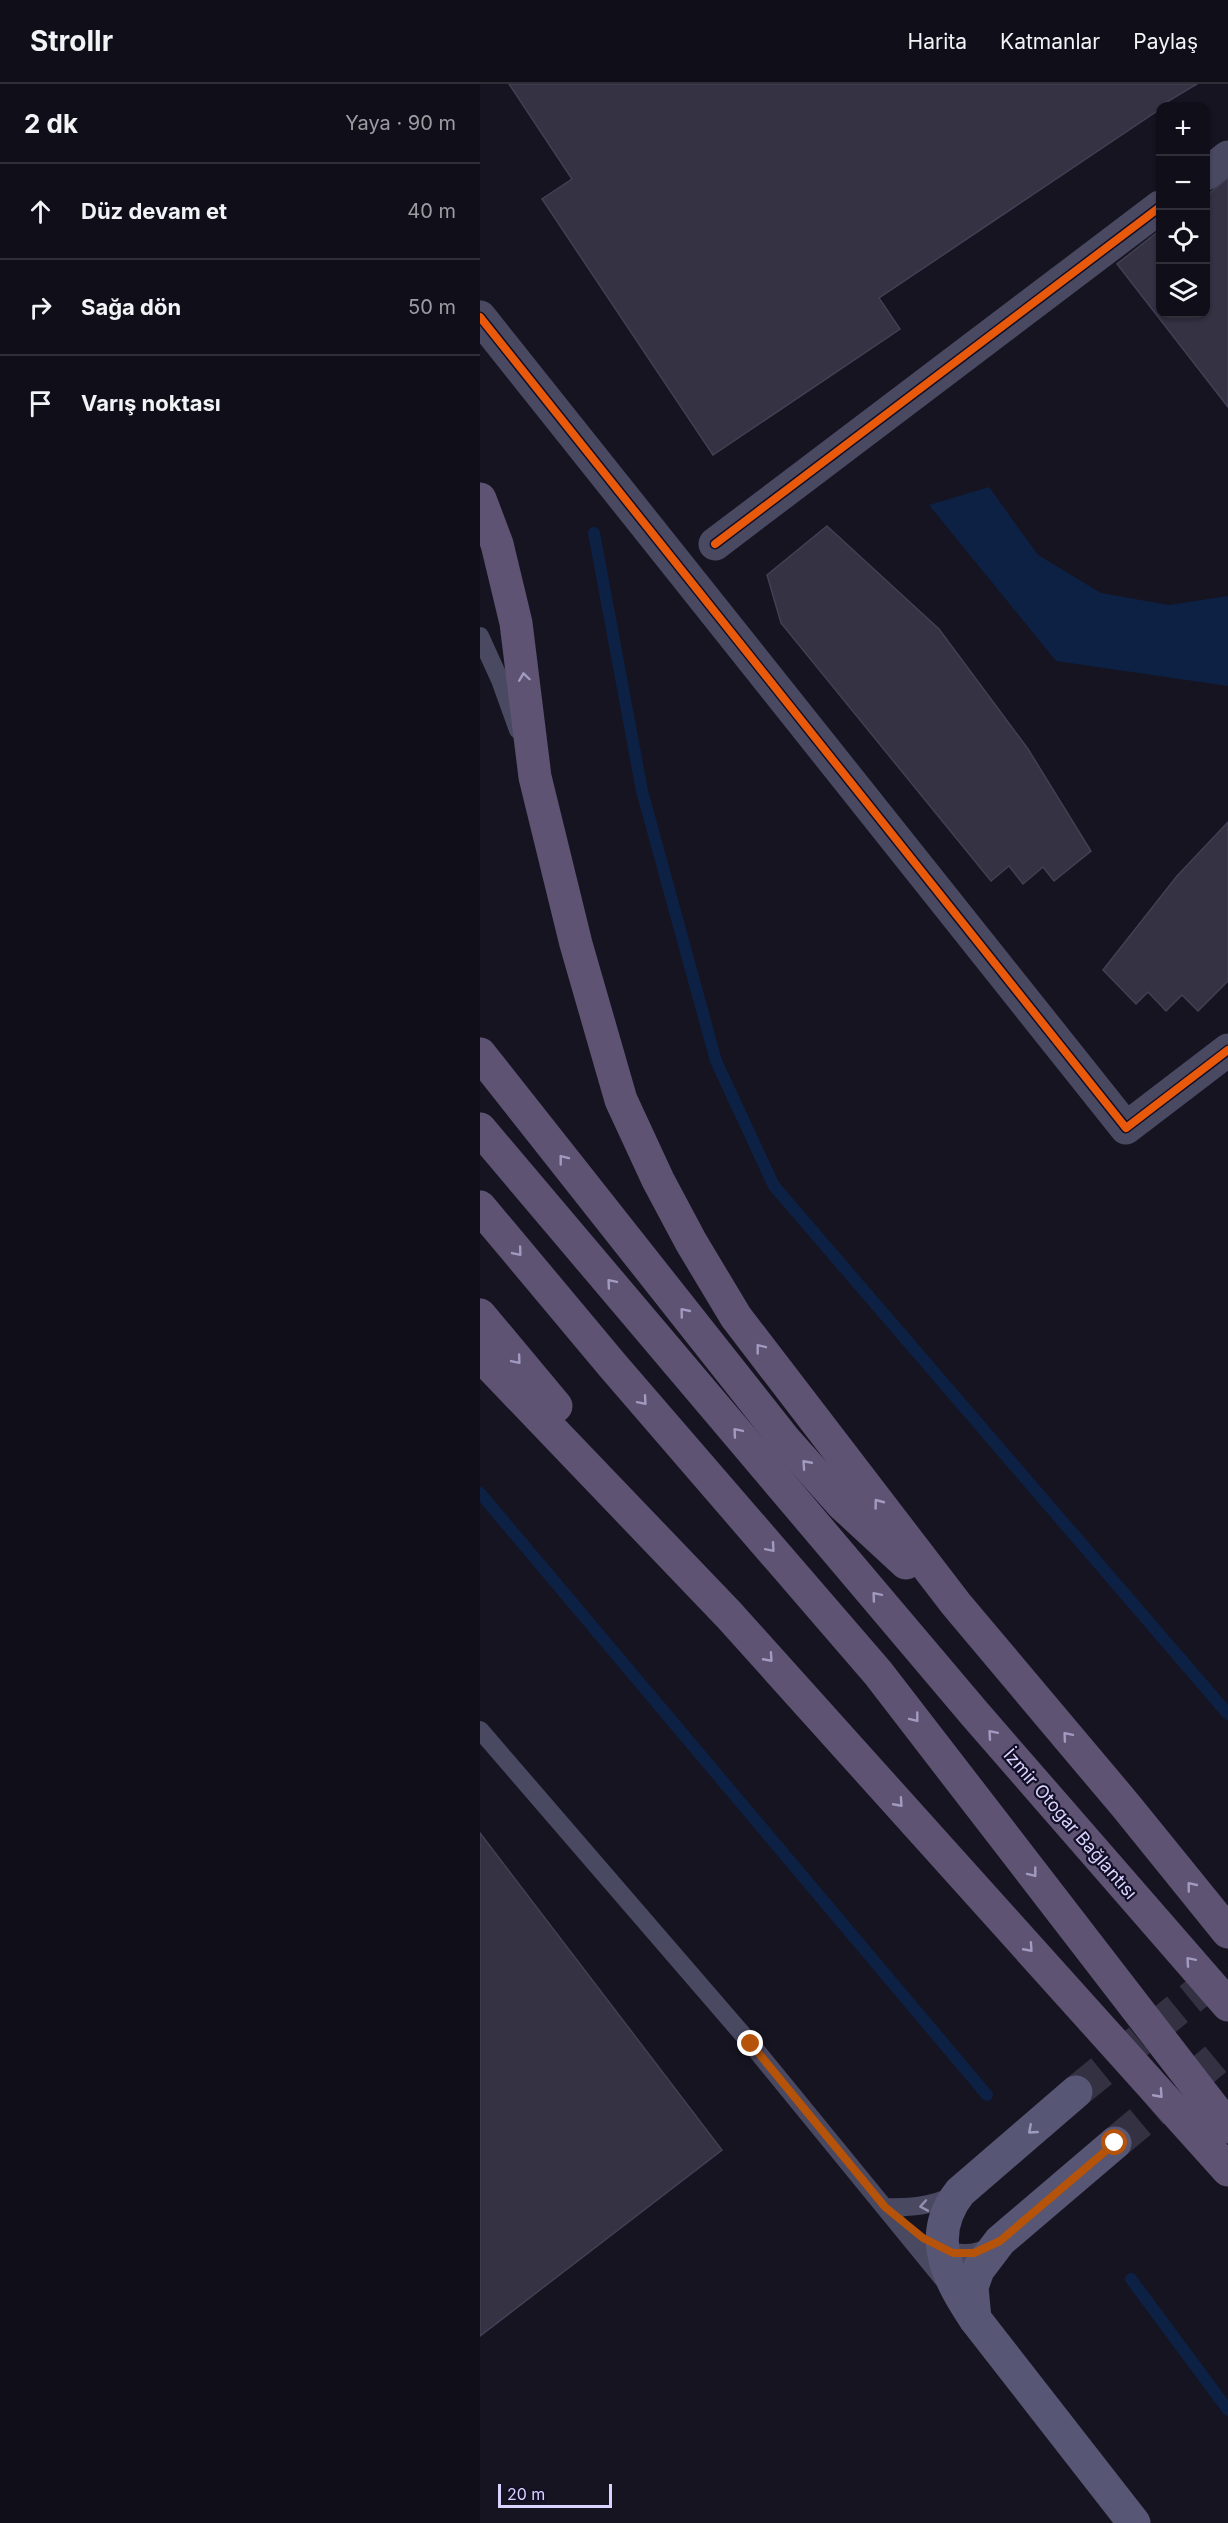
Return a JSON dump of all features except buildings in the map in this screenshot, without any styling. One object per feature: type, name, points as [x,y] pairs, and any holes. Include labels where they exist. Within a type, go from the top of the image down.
[{"type":"main road","points":[[480,499],[497,544],[516,623],[535,777],[576,944],[621,1100],[658,1180],[691,1242],[736,1317],[956,1604],[1126,1806],[1228,1932]]},
{"type":"main road","points":[[480,1054],[785,1440],[869,1530],[956,1604]]},
{"type":"main road","name":"İzmir Otogar Bağlantısı","points":[[480,1129],[974,1713],[1228,2005]]},
{"type":"main road","points":[[480,1207],[613,1366],[878,1673],[1228,2127]]},
{"type":"main road","points":[[480,1314],[729,1615]]},
{"type":"main road","points":[[480,1356],[729,1615],[1228,2170]]},
{"type":"main road","points":[[1076,2092],[960,2192],[951,2204],[944,2220],[943,2249],[949,2274],[975,2319],[1134,2523]]},
{"type":"main road","points":[[975,2319],[972,2287],[978,2270],[1000,2241],[1115,2143]]},
{"type":"street","points":[[1210,171],[1228,157]]},
{"type":"street","points":[[715,544],[1157,210]]},
{"type":"street","points":[[480,317],[1126,1128],[1228,1050]]},
{"type":"lane","points":[[480,636],[500,680],[535,777]]},
{"type":"lane","points":[[480,1730],[751,2044],[975,2319]]},
{"type":"lane","points":[[885,2207],[921,2208],[939,2203],[960,2192]]},
{"type":"lane","points":[[885,2207],[923,2238],[953,2253],[974,2253],[1000,2241]]},
{"type":"water","points":[[989,487],[1038,555],[1101,593],[1169,605],[1228,596],[1228,686],[1056,661],[929,505]]},
{"type":"waterway","points":[[594,533],[642,791],[716,1061],[774,1186],[1228,1714]]},
{"type":"waterway","points":[[480,1493],[987,2095]]},
{"type":"waterway","points":[[1131,2279],[1228,2410]]},
{"type":"tunnel","points":[[1076,2092],[1228,1968]]},
{"type":"tunnel","points":[[1115,2143],[1228,2049]]},
{"type":"cycle path","points":[[715,544],[1156,210]]},
{"type":"cycle path","points":[[480,317],[1126,1128],[1228,1050]]},
{"type":"route","points":[[751,2044],[885,2207],[923,2238],[953,2253],[974,2253],[1000,2241],[1115,2143]]}]
